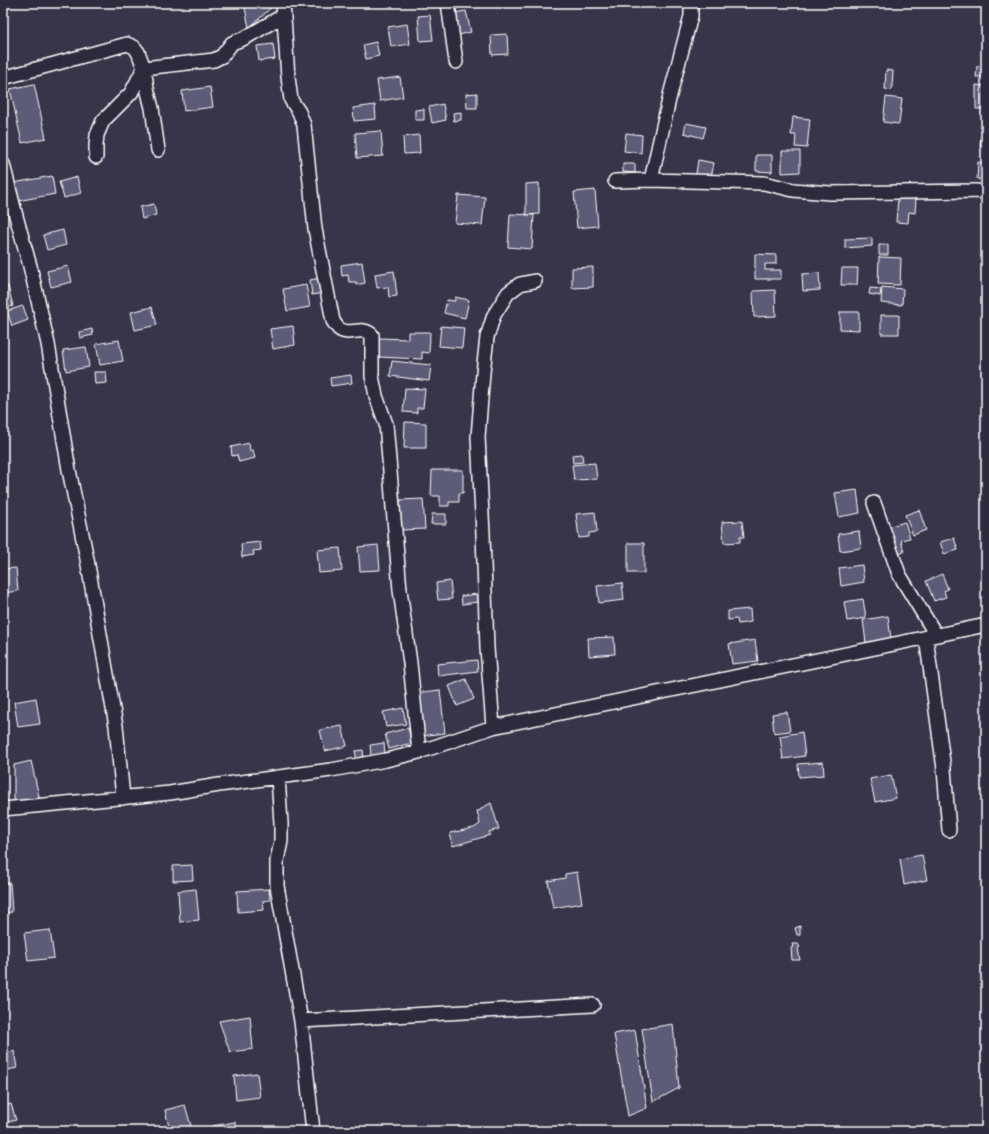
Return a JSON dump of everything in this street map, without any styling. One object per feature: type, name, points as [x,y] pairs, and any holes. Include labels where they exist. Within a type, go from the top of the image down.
[{"type":"street","points":[[448,3],[456,62]]},
{"type":"street","points":[[651,180],[690,16],[690,3]]},
{"type":"street","points":[[144,68],[214,60],[222,56],[232,43],[245,38],[283,9]]},
{"type":"street","points":[[283,9],[291,100],[299,112],[304,125],[315,228],[333,321],[340,330],[346,332],[366,330],[372,335],[372,376],[376,396],[386,424],[400,590],[410,663],[419,752]]},
{"type":"street","points":[[3,78],[127,44],[134,47],[138,52],[144,68],[158,150]]},
{"type":"street","points":[[96,157],[96,145],[103,121],[131,93],[144,68]]},
{"type":"street","points":[[3,164],[30,266],[48,344],[69,470],[87,559],[116,726],[123,798]]},
{"type":"street","points":[[614,181],[651,180],[764,183],[793,190],[830,193],[986,192]]},
{"type":"street","points":[[493,727],[487,648],[478,437],[483,373],[487,337],[494,315],[508,293],[520,284],[535,281]]},
{"type":"street","points":[[874,503],[899,574],[931,636],[950,830]]},
{"type":"street","points":[[3,809],[170,793],[330,770],[386,760],[419,752],[493,727],[986,625]]},
{"type":"street","points":[[278,777],[281,841],[277,861],[277,886],[302,1022],[313,1131]]},
{"type":"street","points":[[302,1022],[593,1006]]},
{"type":"building","points":[[244,3],[274,3],[274,5],[249,28]]},
{"type":"building","points":[[466,11],[471,32],[459,35],[454,13]]},
{"type":"building","points":[[430,15],[433,40],[420,41],[418,16]]},
{"type":"building","points":[[407,24],[410,44],[391,47],[388,27]]},
{"type":"building","points":[[507,34],[508,54],[492,55],[491,35]]},
{"type":"building","points":[[376,42],[379,56],[366,59],[363,45]]},
{"type":"building","points":[[273,44],[275,59],[259,61],[257,46]]},
{"type":"building","points":[[977,66],[986,67],[986,77],[976,77]]},
{"type":"building","points":[[886,70],[893,71],[892,90],[885,89]]},
{"type":"building","points":[[400,77],[403,97],[380,101],[377,80]]},
{"type":"building","points":[[34,84],[46,138],[22,143],[10,89]]},
{"type":"building","points":[[976,85],[986,86],[986,109],[976,109]]},
{"type":"building","points":[[210,87],[213,107],[184,111],[182,91]]},
{"type":"building","points":[[477,93],[477,108],[467,108],[466,94]]},
{"type":"building","points":[[886,97],[902,99],[899,124],[883,122]]},
{"type":"building","points":[[443,104],[446,120],[432,123],[429,107]]},
{"type":"building","points":[[375,105],[376,119],[354,121],[353,108]]},
{"type":"building","points":[[424,109],[424,120],[415,120],[415,110]]},
{"type":"building","points":[[461,112],[461,120],[454,121],[453,113]]},
{"type":"building","points":[[793,117],[810,119],[807,148],[795,147],[796,135],[791,135]]},
{"type":"building","points":[[686,123],[706,127],[703,138],[684,133]]},
{"type":"building","points":[[381,131],[383,156],[357,158],[355,133]]},
{"type":"building","points":[[626,133],[642,135],[641,153],[624,151]]},
{"type":"building","points":[[419,135],[420,153],[404,154],[403,137]]},
{"type":"building","points":[[981,135],[986,135],[986,147],[980,147]]},
{"type":"building","points":[[782,151],[800,151],[800,172],[782,173]]},
{"type":"building","points":[[756,155],[772,155],[772,172],[756,171]]},
{"type":"building","points":[[698,160],[714,163],[711,177],[696,174]]},
{"type":"building","points":[[978,162],[986,163],[986,180],[977,179]]},
{"type":"building","points":[[623,164],[635,164],[635,173],[623,172]]},
{"type":"building","points":[[52,176],[55,194],[17,201],[13,183]]},
{"type":"building","points":[[77,177],[81,193],[64,198],[59,182]]},
{"type":"building","points":[[539,183],[539,214],[526,215],[526,184]]},
{"type":"building","points":[[595,190],[598,226],[577,228],[574,192]]},
{"type":"building","points":[[458,195],[485,197],[482,225],[455,223]]},
{"type":"building","points":[[898,198],[916,199],[915,213],[909,212],[908,223],[896,222]]},
{"type":"building","points":[[154,204],[156,215],[142,219],[140,207]]},
{"type":"building","points":[[510,214],[534,215],[532,249],[508,247]]},
{"type":"building","points":[[63,230],[66,245],[47,250],[43,235]]},
{"type":"building","points":[[872,238],[872,246],[845,248],[845,239]]},
{"type":"building","points":[[879,245],[888,245],[888,255],[879,255]]},
{"type":"building","points":[[755,254],[776,255],[776,264],[765,264],[765,270],[781,270],[781,279],[755,279]]},
{"type":"building","points":[[879,257],[901,258],[900,285],[878,284]]},
{"type":"building","points":[[362,262],[365,283],[356,285],[356,282],[349,282],[348,275],[342,276],[341,265]]},
{"type":"building","points":[[68,266],[72,282],[51,287],[47,271]]},
{"type":"building","points":[[593,267],[593,287],[572,288],[572,268]]},
{"type":"building","points":[[842,268],[858,268],[857,285],[841,285]]},
{"type":"building","points":[[394,271],[397,296],[389,297],[388,287],[377,288],[375,274]]},
{"type":"building","points":[[819,273],[820,290],[803,291],[802,274]]},
{"type":"building","points":[[320,278],[323,293],[312,295],[310,280]]},
{"type":"building","points":[[306,285],[310,307],[287,311],[283,289]]},
{"type":"building","points":[[8,286],[13,306],[3,309],[3,287]]},
{"type":"building","points":[[882,287],[903,289],[902,305],[881,303]]},
{"type":"building","points":[[870,288],[881,289],[880,296],[869,294]]},
{"type":"building","points":[[775,290],[776,316],[754,317],[753,291]]},
{"type":"building","points":[[455,297],[469,300],[465,318],[444,313],[447,300],[455,301]]},
{"type":"building","points":[[23,306],[28,320],[12,326],[7,311]]},
{"type":"building","points":[[152,307],[157,325],[135,330],[131,312]]},
{"type":"building","points":[[840,312],[859,312],[859,330],[840,329]]},
{"type":"building","points":[[881,315],[899,315],[899,334],[881,334]]},
{"type":"building","points":[[293,326],[295,345],[273,349],[270,329]]},
{"type":"building","points":[[441,326],[464,328],[462,348],[439,346]]},
{"type":"building","points":[[92,329],[93,335],[80,338],[79,332]]},
{"type":"building","points":[[408,332],[430,332],[429,353],[422,352],[422,359],[378,357],[379,338],[408,339]]},
{"type":"building","points":[[119,340],[123,361],[100,365],[96,344]]},
{"type":"building","points":[[86,347],[89,367],[66,371],[63,350]]},
{"type":"building","points":[[392,361],[431,365],[429,381],[390,376]]},
{"type":"building","points":[[94,372],[106,372],[107,383],[95,384]]},
{"type":"building","points":[[351,375],[352,383],[331,386],[330,378]]},
{"type":"building","points":[[405,388],[425,389],[423,408],[417,408],[417,413],[403,412]]},
{"type":"building","points":[[405,422],[426,423],[426,448],[404,448]]},
{"type":"building","points":[[249,443],[250,451],[253,450],[255,458],[239,462],[237,455],[232,456],[231,447]]},
{"type":"building","points":[[582,454],[583,462],[573,463],[572,455]]},
{"type":"building","points":[[595,463],[597,479],[574,480],[572,465]]},
{"type":"building","points":[[432,470],[463,470],[463,493],[459,493],[459,502],[449,502],[449,506],[440,506],[440,496],[431,496]]},
{"type":"building","points":[[857,490],[860,513],[839,517],[835,493]]},
{"type":"building","points":[[423,499],[425,529],[401,530],[400,500]]},
{"type":"building","points":[[919,510],[926,530],[913,535],[905,515]]},
{"type":"building","points":[[595,512],[597,532],[589,533],[589,537],[579,538],[576,514]]},
{"type":"building","points":[[432,514],[446,514],[446,524],[431,524]]},
{"type":"building","points":[[742,521],[744,537],[740,537],[740,542],[724,543],[722,522]]},
{"type":"building","points":[[905,522],[910,538],[901,540],[904,552],[896,555],[887,527]]},
{"type":"building","points":[[859,531],[861,548],[840,551],[838,534]]},
{"type":"building","points":[[954,538],[958,550],[944,554],[940,542]]},
{"type":"building","points":[[260,542],[261,550],[253,551],[254,555],[242,557],[241,544]]},
{"type":"building","points":[[628,543],[644,543],[644,573],[628,573]]},
{"type":"building","points":[[378,545],[380,570],[360,571],[358,547]]},
{"type":"building","points":[[340,548],[342,571],[319,573],[317,550]]},
{"type":"building","points":[[862,565],[864,582],[841,586],[839,568]]},
{"type":"building","points":[[16,568],[18,591],[3,593],[3,569]]},
{"type":"building","points":[[942,574],[948,589],[944,591],[946,597],[934,601],[926,581]]},
{"type":"building","points":[[450,581],[452,599],[438,600],[436,583]]},
{"type":"building","points":[[622,583],[624,600],[599,603],[597,586]]},
{"type":"building","points":[[478,594],[478,602],[462,604],[461,596]]},
{"type":"building","points":[[863,599],[866,618],[847,621],[844,602]]},
{"type":"building","points":[[750,609],[751,622],[738,624],[737,619],[728,620],[728,611]]},
{"type":"building","points":[[888,616],[891,639],[866,643],[863,620]]},
{"type":"building","points":[[614,637],[615,654],[589,656],[588,638]]},
{"type":"building","points":[[755,640],[758,661],[732,664],[729,644]]},
{"type":"building","points":[[477,660],[478,671],[438,676],[437,664]]},
{"type":"building","points":[[466,679],[474,699],[457,706],[449,686]]},
{"type":"building","points":[[440,690],[445,733],[421,736],[415,693]]},
{"type":"building","points":[[36,698],[40,724],[18,727],[14,702]]},
{"type":"building","points":[[403,708],[406,724],[386,727],[383,712]]},
{"type":"building","points":[[787,712],[790,731],[774,733],[772,714]]},
{"type":"building","points":[[342,726],[347,746],[325,751],[320,730]]},
{"type":"building","points":[[408,728],[412,743],[389,749],[385,734]]},
{"type":"building","points":[[802,732],[805,756],[783,759],[780,736]]},
{"type":"building","points":[[384,743],[385,754],[371,756],[370,745]]},
{"type":"building","points":[[363,750],[364,759],[357,760],[355,751]]},
{"type":"building","points":[[31,761],[40,801],[14,804],[14,765]]},
{"type":"building","points":[[823,762],[824,775],[799,777],[798,764]]},
{"type":"building","points":[[891,775],[896,798],[875,802],[870,779]]},
{"type":"building","points":[[491,803],[499,829],[489,832],[490,835],[453,846],[450,833],[474,828],[480,824],[477,811]]},
{"type":"building","points":[[922,855],[927,880],[904,885],[900,859]]},
{"type":"building","points":[[192,865],[193,880],[173,881],[173,866]]},
{"type":"building","points":[[577,872],[582,903],[553,908],[548,881],[565,878],[565,874]]},
{"type":"building","points":[[10,883],[12,912],[3,913],[3,884]]},
{"type":"building","points":[[196,889],[199,920],[180,922],[178,891]]},
{"type":"building","points":[[269,889],[270,900],[263,901],[264,910],[238,912],[237,891]]},
{"type":"building","points":[[800,926],[800,935],[797,935],[795,928]]},
{"type":"building","points":[[50,930],[54,958],[28,961],[24,933]]},
{"type":"building","points":[[792,944],[798,944],[800,947],[798,948],[800,960],[792,960]]},
{"type":"building","points":[[250,1016],[253,1049],[230,1052],[219,1021]]},
{"type":"building","points":[[673,1024],[679,1088],[653,1102],[642,1029]]},
{"type":"building","points":[[635,1030],[647,1108],[628,1116],[614,1034]]},
{"type":"building","points":[[14,1051],[17,1068],[3,1071],[3,1054]]},
{"type":"building","points":[[257,1073],[260,1097],[236,1100],[234,1076]]},
{"type":"building","points":[[11,1104],[16,1120],[4,1123],[6,1131],[3,1131],[3,1106]]},
{"type":"building","points":[[185,1105],[191,1126],[170,1131],[165,1110]]},
{"type":"building","points":[[235,1122],[236,1131],[213,1131],[212,1126]]}]
